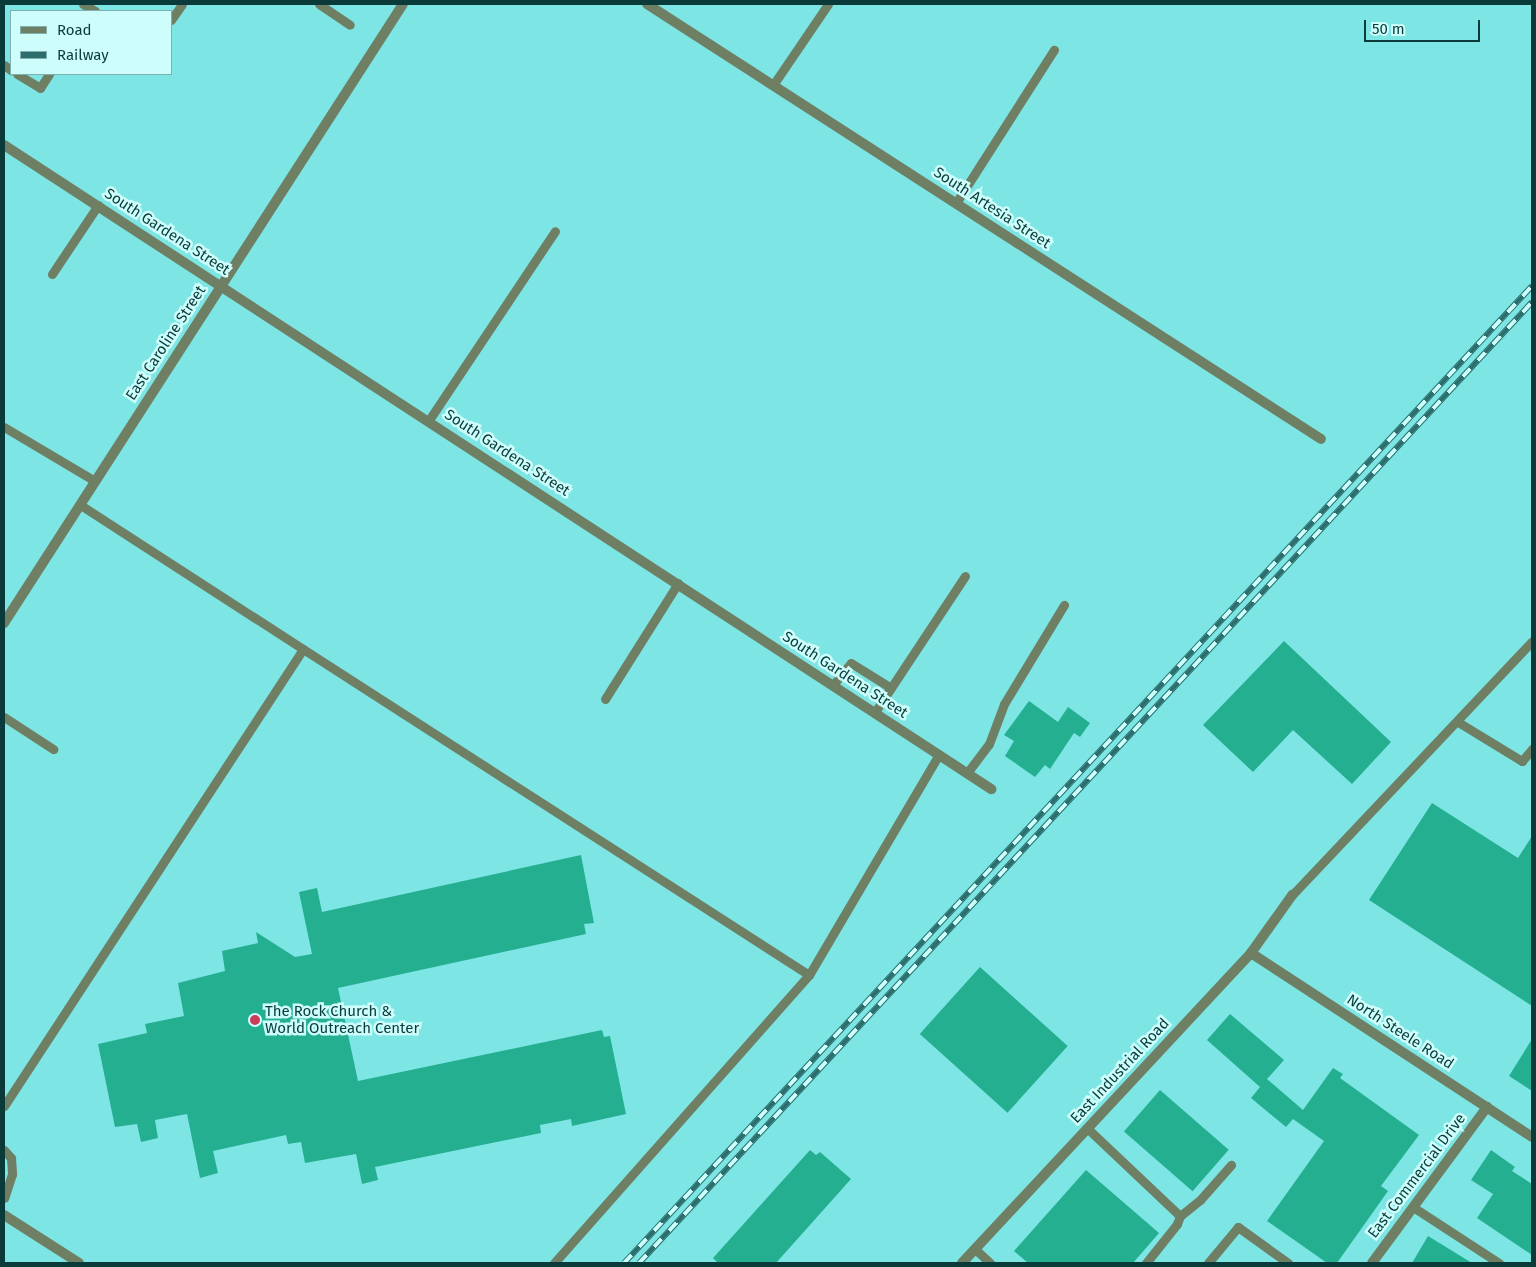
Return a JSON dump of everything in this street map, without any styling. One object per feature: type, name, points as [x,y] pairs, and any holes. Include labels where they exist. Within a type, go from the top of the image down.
[{"type":"street","name":"East Caroline Street","points":[[4,623],[403,4]]},
{"type":"street","name":"South Artesia Street","points":[[647,4],[1321,439]]},
{"type":"street","name":"South Gardena Street","points":[[4,145],[222,284],[991,789]]},
{"type":"street","name":"East Industrial Road","points":[[962,1263],[1251,953],[1293,894]]},
{"type":"street","name":"North Steele Road","points":[[1251,953],[1532,1137]]},
{"type":"street","name":"East Commercial Drive","points":[[1372,1263],[1487,1107]]},
{"type":"street","points":[[4,1214],[79,1263]]},
{"type":"lane","points":[[172,19],[182,4]]},
{"type":"lane","points":[[318,4],[350,25]]},
{"type":"lane","points":[[773,85],[828,4]]},
{"type":"lane","points":[[956,203],[1054,50]]},
{"type":"lane","points":[[19,75],[40,88],[49,75]]},
{"type":"lane","points":[[52,274],[98,205]]},
{"type":"lane","points":[[429,420],[555,231]]},
{"type":"lane","points":[[4,427],[95,481]]},
{"type":"lane","points":[[80,505],[809,975]]},
{"type":"lane","points":[[875,712],[965,576]]},
{"type":"lane","points":[[605,699],[678,583]]},
{"type":"lane","points":[[967,773],[989,744],[1004,704],[1064,605]]},
{"type":"lane","points":[[1293,894],[1458,722],[1532,641]]},
{"type":"lane","points":[[4,1106],[303,649]]},
{"type":"lane","points":[[833,685],[851,663],[891,688]]},
{"type":"lane","points":[[4,717],[53,749]]},
{"type":"lane","points":[[1458,722],[1522,761],[1532,749]]},
{"type":"lane","points":[[554,1263],[809,975],[939,754]]},
{"type":"lane","points":[[1087,1128],[1180,1216]]},
{"type":"lane","points":[[4,1150],[11,1158],[12,1174],[4,1198]]},
{"type":"lane","points":[[1146,1263],[1177,1224],[1180,1216],[1200,1200],[1231,1165]]},
{"type":"lane","points":[[1413,1207],[1499,1263]]},
{"type":"lane","points":[[1208,1263],[1238,1227],[1288,1263]]},
{"type":"lane","points":[[975,1249],[990,1263]]},
{"type":"building","points":[[1284,641],[1391,742],[1352,784],[1293,730],[1253,772],[1203,725]]},
{"type":"building","points":[[1029,701],[1058,722],[1068,707],[1090,723],[1080,737],[1074,733],[1050,769],[1045,765],[1035,777],[1005,756],[1014,741],[1004,735]]},
{"type":"building","points":[[1432,803],[1518,858],[1532,836],[1532,1006],[1369,900]]},
{"type":"building","name":"The Rock Church & World Outreach Center","points":[[581,855],[594,923],[584,924],[586,934],[338,988],[358,1081],[602,1030],[604,1037],[610,1036],[626,1114],[572,1126],[571,1119],[540,1125],[541,1133],[375,1167],[378,1180],[362,1184],[356,1154],[305,1163],[301,1142],[288,1144],[286,1135],[213,1151],[218,1173],[200,1178],[187,1114],[155,1120],[158,1138],[141,1142],[137,1124],[115,1127],[98,1044],[147,1033],[145,1024],[184,1016],[178,983],[225,971],[222,951],[258,943],[256,932],[295,957],[312,954],[299,892],[317,888],[322,912]]},
{"type":"building","points":[[980,967],[1068,1046],[1007,1113],[920,1034]]},
{"type":"building","points":[[1230,1014],[1284,1060],[1267,1079],[1303,1110],[1333,1068],[1343,1074],[1340,1078],[1419,1135],[1381,1186],[1388,1191],[1337,1263],[1327,1263],[1267,1221],[1324,1141],[1293,1119],[1286,1127],[1251,1098],[1260,1087],[1207,1040]]},
{"type":"building","points":[[1532,1039],[1532,1091],[1509,1076]]},
{"type":"building","points":[[1160,1090],[1229,1150],[1193,1191],[1124,1132]]},
{"type":"building","points":[[810,1150],[816,1155],[820,1152],[851,1179],[776,1263],[718,1263],[713,1258]]},
{"type":"building","points":[[1491,1150],[1515,1167],[1512,1171],[1532,1184],[1532,1255],[1477,1218],[1493,1194],[1471,1180]]},
{"type":"building","points":[[1086,1170],[1159,1233],[1133,1263],[1028,1263],[1014,1251]]},
{"type":"building","points":[[1428,1236],[1472,1263],[1412,1263]]},
{"type":"railway","points":[[624,1263],[1532,286]]},
{"type":"railway","points":[[639,1263],[1532,302]]},
{"type":"place","name":"The Rock Church & World Outreach Center","points":[[255,1020]]}]
